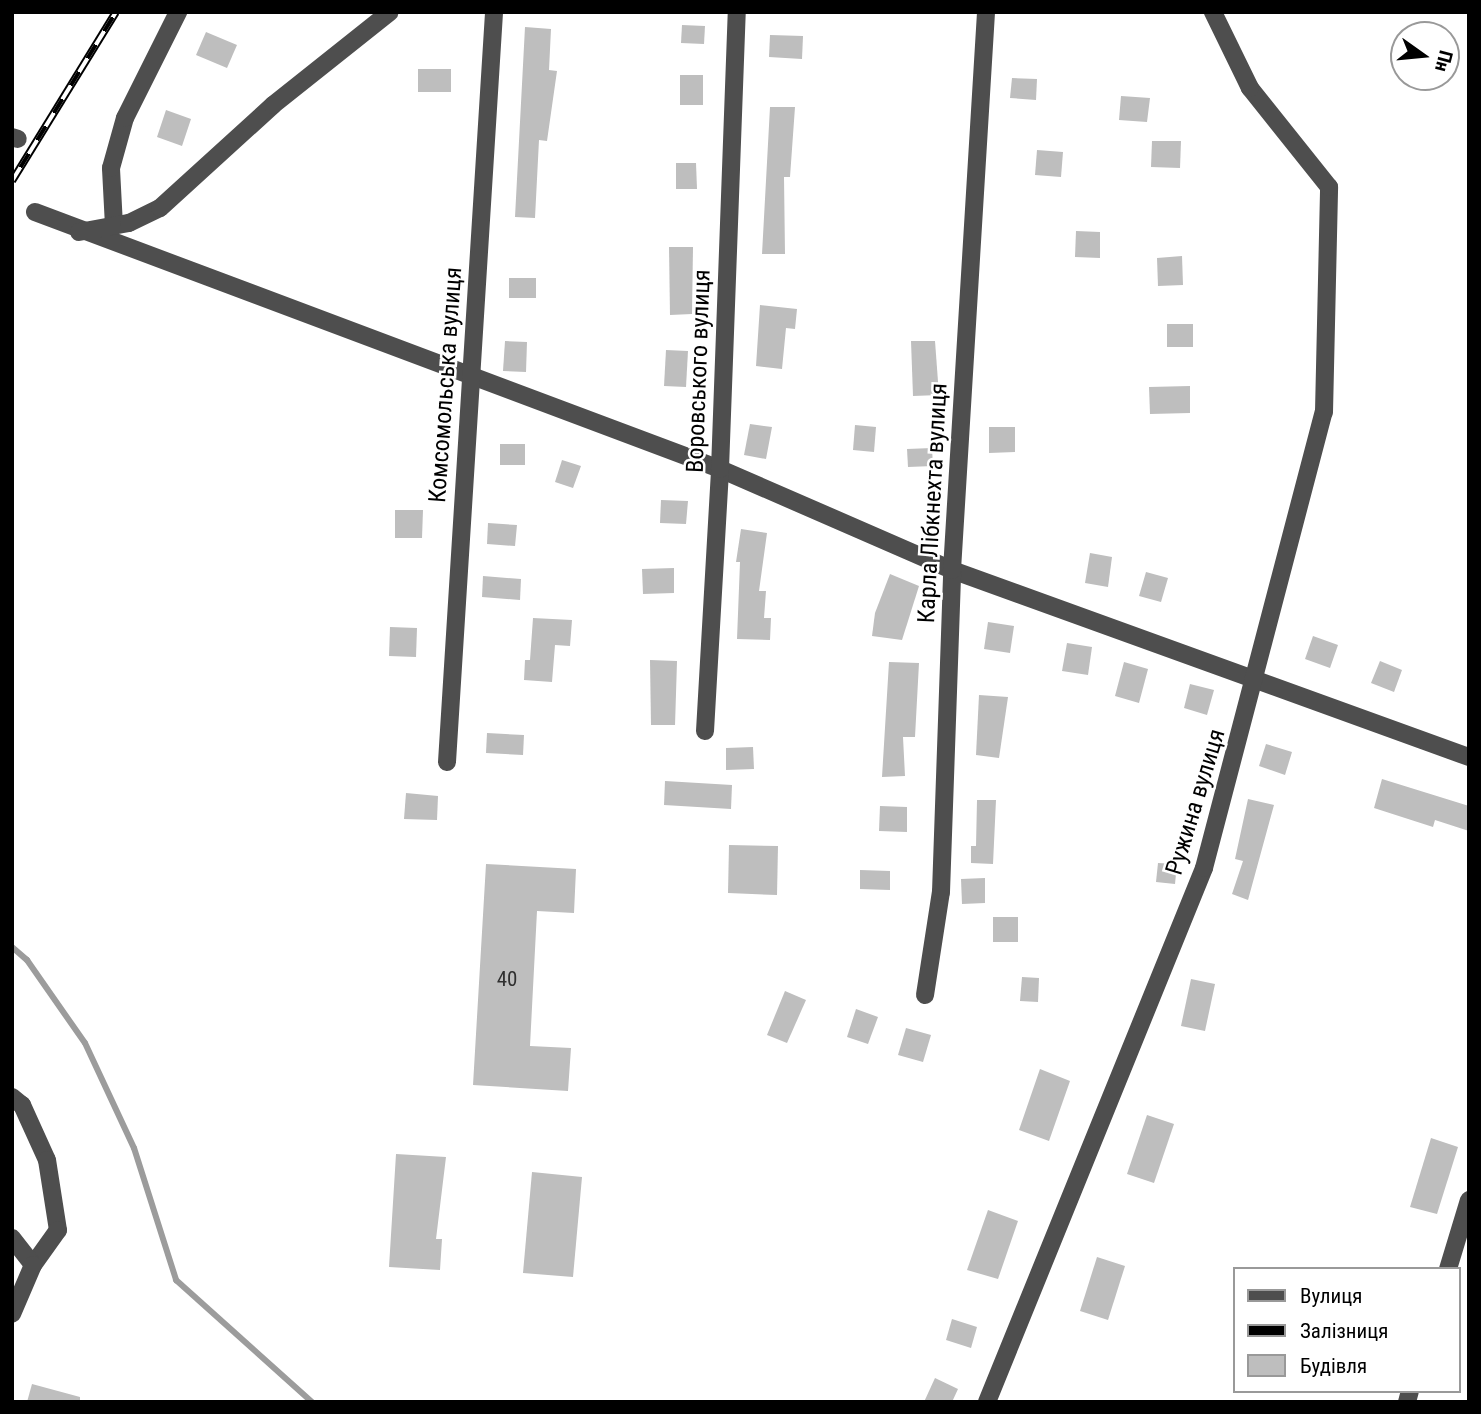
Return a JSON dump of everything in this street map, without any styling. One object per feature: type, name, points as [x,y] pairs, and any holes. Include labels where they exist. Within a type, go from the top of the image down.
[{"type":"street","points":[[114,226],[111,168],[125,118],[178,12]]},
{"type":"street","points":[[79,232],[114,226],[160,208],[272,105],[390,12]]},
{"type":"street","name":"Комсомольська вулиця","points":[[447,762],[494,12]]},
{"type":"street","name":"Воровського вулиця","points":[[705,731],[720,469],[737,12]]},
{"type":"street","name":"Карла Лібкнехта вулиця","points":[[925,995],[941,892],[952,570],[986,12]]},
{"type":"street","name":"Ружина вулиця","points":[[987,1402],[1204,868],[1257,680],[1324,412],[1329,187],[1250,88],[1213,12]]},
{"type":"street","points":[[35,212],[79,232],[720,469],[952,570],[1469,757]]},
{"type":"street","points":[[12,1097],[22,1104],[47,1160],[58,1230],[33,1265],[12,1314]]},
{"type":"street","points":[[1449,1267],[1469,1200]]},
{"type":"street","points":[[12,1238],[33,1265]]},
{"type":"building","points":[[682,25],[705,26],[704,44],[681,43]]},
{"type":"building","points":[[525,27],[551,29],[549,70],[557,71],[547,141],[539,140],[535,218],[515,217]]},
{"type":"building","points":[[206,32],[237,45],[227,68],[196,55]]},
{"type":"building","points":[[770,35],[803,36],[802,59],[769,57]]},
{"type":"building","points":[[418,69],[451,69],[451,92],[418,92]]},
{"type":"building","points":[[680,75],[703,75],[703,105],[680,105]]},
{"type":"building","points":[[1012,78],[1037,79],[1036,100],[1010,98]]},
{"type":"building","points":[[1121,96],[1150,98],[1147,122],[1119,120]]},
{"type":"building","points":[[770,107],[795,107],[790,177],[784,177],[785,254],[762,254]]},
{"type":"building","points":[[166,110],[191,119],[182,146],[157,137]]},
{"type":"building","points":[[1152,141],[1181,141],[1180,168],[1151,167]]},
{"type":"building","points":[[1037,150],[1063,152],[1061,177],[1035,175]]},
{"type":"building","points":[[676,163],[696,163],[697,189],[676,189]]},
{"type":"building","points":[[1076,231],[1100,232],[1100,258],[1075,257]]},
{"type":"building","points":[[669,247],[693,247],[692,314],[670,315]]},
{"type":"building","points":[[1182,256],[1183,285],[1158,286],[1157,258]]},
{"type":"building","points":[[509,278],[536,278],[536,298],[509,298]]},
{"type":"building","points":[[760,305],[797,309],[795,329],[786,328],[782,369],[756,366]]},
{"type":"building","points":[[1167,324],[1193,324],[1193,347],[1167,347]]},
{"type":"building","points":[[505,341],[527,342],[526,372],[503,371]]},
{"type":"building","points":[[911,341],[935,341],[939,395],[913,396]]},
{"type":"building","points":[[666,350],[688,351],[686,387],[664,386]]},
{"type":"building","points":[[1190,386],[1190,413],[1150,414],[1149,387]]},
{"type":"building","points":[[750,424],[772,427],[766,459],[744,455]]},
{"type":"building","points":[[855,425],[876,427],[874,452],[853,450]]},
{"type":"building","points":[[989,427],[1015,427],[1015,452],[989,453]]},
{"type":"building","points":[[500,444],[525,444],[525,465],[500,465]]},
{"type":"building","points":[[932,448],[933,466],[908,467],[907,449]]},
{"type":"building","points":[[562,460],[581,466],[573,488],[555,482]]},
{"type":"building","points":[[661,500],[688,501],[686,524],[660,523]]},
{"type":"building","points":[[395,510],[423,510],[422,538],[395,538]]},
{"type":"building","points":[[488,523],[517,525],[515,546],[487,544]]},
{"type":"building","points":[[741,529],[767,533],[759,591],[766,591],[764,618],[771,618],[770,640],[737,639],[740,562],[736,562]]},
{"type":"building","points":[[1090,553],[1112,557],[1108,587],[1085,583]]},
{"type":"building","points":[[674,568],[674,593],[643,594],[642,569]]},
{"type":"building","points":[[1146,572],[1168,578],[1161,602],[1139,596]]},
{"type":"building","points":[[890,574],[919,586],[902,640],[872,636],[875,613]]},
{"type":"building","points":[[483,576],[521,579],[520,600],[482,597]]},
{"type":"building","points":[[533,618],[572,620],[570,646],[555,645],[552,682],[524,680],[525,660],[530,660]]},
{"type":"building","points":[[988,622],[1014,626],[1010,653],[984,649]]},
{"type":"building","points":[[390,627],[417,628],[416,657],[389,656]]},
{"type":"building","points":[[1313,636],[1338,645],[1330,668],[1305,659]]},
{"type":"building","points":[[1067,643],[1092,647],[1088,675],[1062,671]]},
{"type":"building","points":[[650,660],[677,661],[675,725],[651,725]]},
{"type":"building","points":[[1380,661],[1402,670],[1394,692],[1371,683]]},
{"type":"building","points":[[889,662],[919,663],[915,737],[903,737],[905,776],[882,777]]},
{"type":"building","points":[[1124,662],[1148,669],[1139,703],[1115,696]]},
{"type":"building","points":[[1190,684],[1214,690],[1207,715],[1184,708]]},
{"type":"building","points":[[979,695],[1008,697],[999,758],[976,755]]},
{"type":"building","points":[[487,733],[524,735],[523,755],[486,753]]},
{"type":"building","points":[[1266,744],[1292,752],[1285,775],[1259,766]]},
{"type":"building","points":[[753,747],[754,769],[726,770],[726,748]]},
{"type":"building","points":[[1382,779],[1469,806],[1469,831],[1435,820],[1433,827],[1374,808]]},
{"type":"building","points":[[665,781],[732,785],[731,809],[664,805]]},
{"type":"building","points":[[406,793],[438,796],[437,820],[404,819]]},
{"type":"building","points":[[1248,799],[1274,805],[1248,900],[1232,894],[1243,861],[1235,859]]},
{"type":"building","points":[[977,800],[996,800],[993,864],[971,863],[971,846],[976,846]]},
{"type":"building","points":[[880,806],[907,807],[907,832],[879,831]]},
{"type":"building","points":[[729,845],[778,846],[777,895],[728,893]]},
{"type":"building","points":[[1158,863],[1177,864],[1175,884],[1156,882]]},
{"type":"building","points":[[486,864],[576,869],[574,913],[537,911],[530,1046],[571,1048],[568,1091],[473,1085]]},
{"type":"building","points":[[860,870],[890,871],[890,890],[860,889]]},
{"type":"building","points":[[985,878],[985,903],[962,904],[961,879]]},
{"type":"building","points":[[993,917],[1018,917],[1018,942],[993,942]]},
{"type":"building","points":[[1022,977],[1039,978],[1038,1002],[1020,1001]]},
{"type":"building","points":[[1191,979],[1215,984],[1205,1031],[1181,1026]]},
{"type":"building","points":[[785,991],[806,1000],[787,1043],[767,1035]]},
{"type":"building","points":[[856,1009],[878,1017],[868,1044],[847,1037]]},
{"type":"building","points":[[906,1028],[931,1035],[923,1062],[898,1055]]},
{"type":"building","points":[[1040,1069],[1070,1081],[1049,1141],[1019,1130]]},
{"type":"building","points":[[1147,1115],[1174,1124],[1154,1183],[1127,1174]]},
{"type":"building","points":[[1431,1138],[1458,1147],[1437,1214],[1410,1207]]},
{"type":"building","points":[[396,1154],[446,1157],[436,1239],[442,1239],[440,1270],[389,1267]]},
{"type":"building","points":[[532,1172],[582,1177],[573,1277],[523,1273]]},
{"type":"building","points":[[988,1210],[1018,1221],[998,1279],[967,1270]]},
{"type":"building","points":[[1097,1257],[1125,1266],[1108,1320],[1080,1311]]},
{"type":"building","points":[[952,1319],[977,1327],[971,1348],[946,1340]]},
{"type":"building","points":[[935,1378],[958,1389],[952,1402],[924,1402]]},
{"type":"building","points":[[32,1384],[80,1397],[80,1402],[27,1402]]},
{"type":"waterway","points":[[12,947],[27,960],[85,1043],[134,1148],[176,1280],[312,1402]]},
{"type":"railway","points":[[12,181],[116,12]]}]
